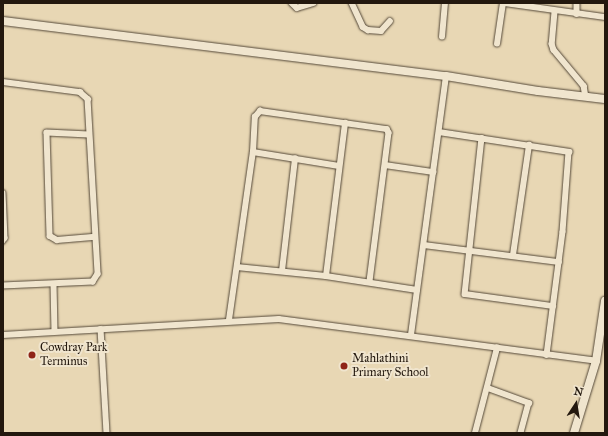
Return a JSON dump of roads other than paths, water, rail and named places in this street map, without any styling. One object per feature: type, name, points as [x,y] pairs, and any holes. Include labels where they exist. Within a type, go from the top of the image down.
[{"type":"street","points":[[292,3],[296,8],[313,3]]},
{"type":"street","points":[[352,3],[363,27],[368,30],[381,31],[390,20]]},
{"type":"street","points":[[442,37],[445,3]]},
{"type":"street","points":[[497,44],[504,3],[523,4],[555,12],[605,17]]},
{"type":"street","points":[[577,3],[577,14]]},
{"type":"street","points":[[555,12],[552,44],[554,50],[584,86],[586,97]]},
{"type":"street","points":[[3,21],[446,76],[605,99]]},
{"type":"street","points":[[411,335],[446,76]]},
{"type":"street","points":[[3,82],[86,94],[88,99],[96,280],[93,282],[3,286]]},
{"type":"street","points":[[229,320],[252,152],[255,117],[260,111],[387,129],[389,133],[370,282]]},
{"type":"street","points":[[326,276],[345,123]]},
{"type":"street","points":[[439,132],[566,150],[571,155],[547,355]]},
{"type":"street","points":[[89,135],[46,133],[50,236],[57,240],[95,237]]},
{"type":"street","points":[[482,138],[464,291],[468,296],[553,306]]},
{"type":"street","points":[[513,255],[529,145]]},
{"type":"street","points":[[252,152],[339,166]]},
{"type":"street","points":[[282,271],[295,159]]},
{"type":"street","points":[[385,165],[433,172]]},
{"type":"street","points":[[3,193],[6,238],[3,241]]},
{"type":"street","points":[[424,246],[513,255],[559,262]]},
{"type":"street","points":[[237,267],[326,276],[417,290]]},
{"type":"street","points":[[54,284],[55,331]]},
{"type":"street","points":[[574,433],[596,361],[605,301]]},
{"type":"street","points":[[3,334],[229,320],[279,319],[411,335],[596,361]]},
{"type":"street","points":[[101,329],[107,433]]},
{"type":"street","points":[[475,433],[488,388],[497,348]]},
{"type":"street","points":[[488,388],[528,403],[521,433]]},
{"type":"place","name":"Cowdray Park Terminus","points":[[32,355]]},
{"type":"place","name":"Mahlathini Primary School","points":[[344,366]]}]
